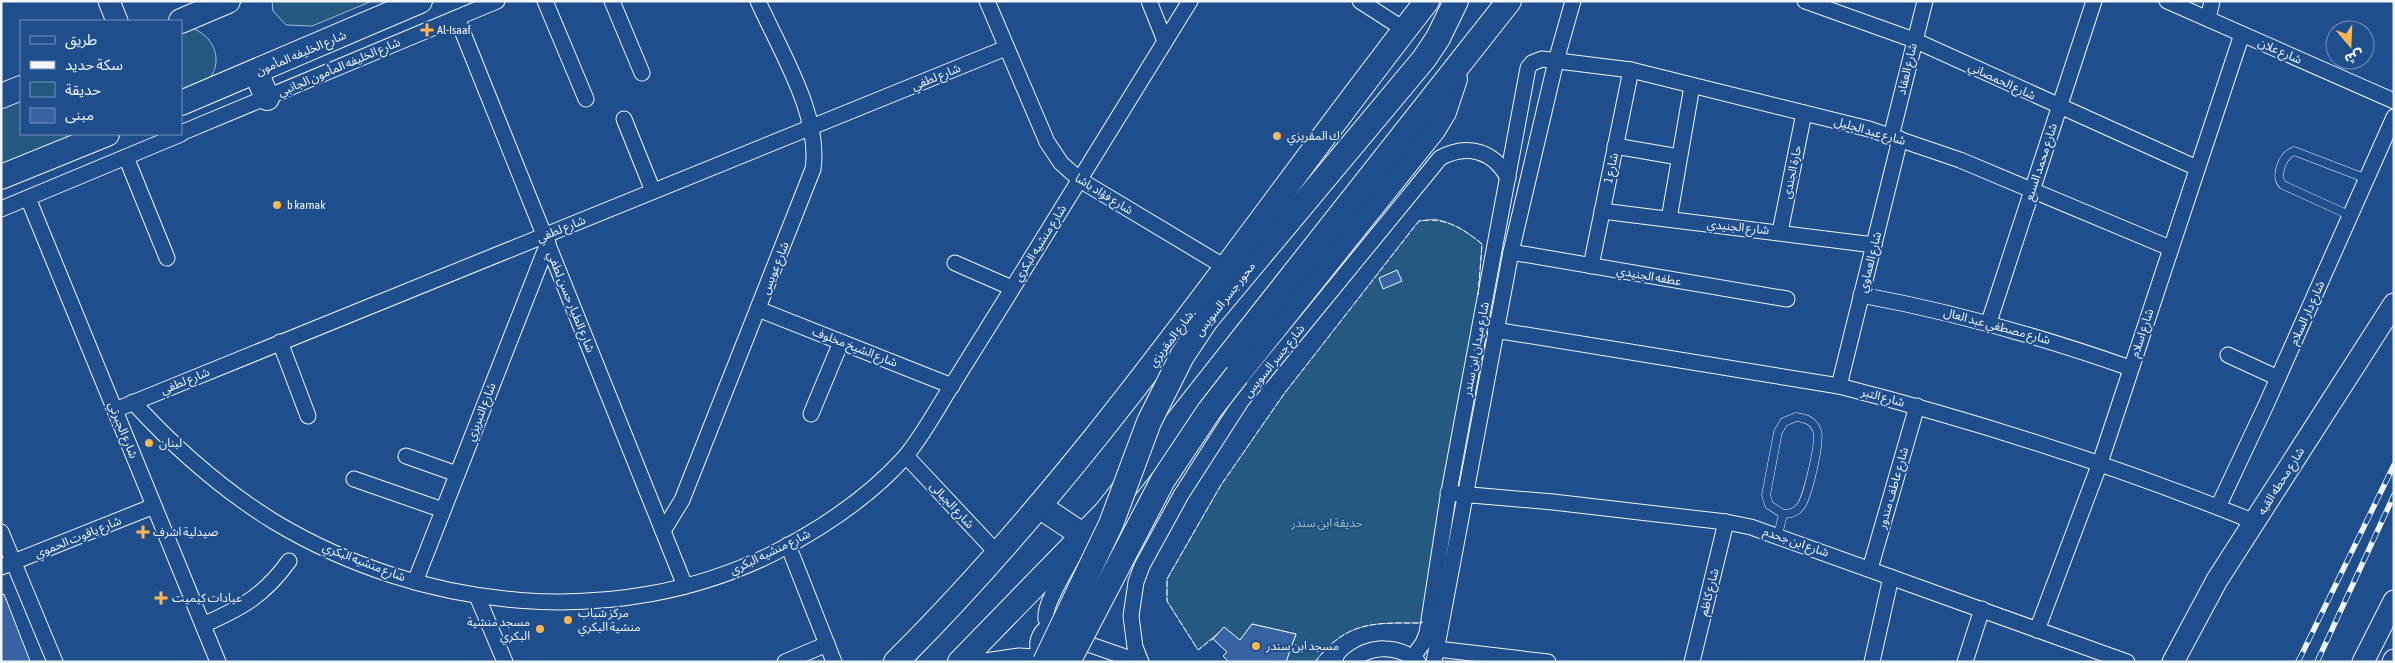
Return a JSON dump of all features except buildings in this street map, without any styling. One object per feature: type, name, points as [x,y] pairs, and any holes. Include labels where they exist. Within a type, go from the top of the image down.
[{"type":"main road","points":[[109,1],[117,20]]},
{"type":"main road","name":"شارع الخليفه المأمون","points":[[182,103],[420,1]]},
{"type":"main road","name":"شارع المقريزي","points":[[896,662],[998,554],[1132,391],[1428,1]]},
{"type":"main road","name":"محور جسر السويس","points":[[1043,659],[1111,524],[1149,422],[1182,356],[1206,320],[1424,59],[1438,38],[1456,1]]},
{"type":"main road","points":[[960,662],[1084,536],[1143,467],[1509,1]]},
{"type":"main road","points":[[182,21],[222,2]]},
{"type":"main road","points":[[1068,662],[1163,480],[1209,411],[1433,130],[1452,92],[1460,63]]},
{"type":"main road","points":[[256,72],[267,98]]},
{"type":"main road","points":[[1,96],[20,88]]},
{"type":"main road","points":[[1,177],[105,135]]},
{"type":"main road","name":"شارع محطه القبه","points":[[2173,662],[2217,580],[2394,304]]},
{"type":"main road","points":[[1039,506],[1084,536]]},
{"type":"main road","points":[[2363,662],[2394,601]]},
{"type":"street","name":"شارع الخليفه المأمون الجانبي","points":[[182,134],[497,1]]},
{"type":"street","points":[[545,1],[586,99]]},
{"type":"street","points":[[612,1],[642,73]]},
{"type":"street","name":"شارع عويس","points":[[663,531],[682,500],[810,180],[814,159],[812,127],[806,106],[758,1]]},
{"type":"street","name":"شارع فؤاد باشا","points":[[986,1],[1046,142],[1061,163],[1080,180],[1225,268]]},
{"type":"street","points":[[1149,1],[1166,41]]},
{"type":"street","name":"شارع منشيه البكري","points":[[133,402],[170,441],[199,467],[267,517],[328,550],[415,582],[477,596],[512,600],[582,602],[651,594],[685,586],[738,569],[814,530],[862,496],[906,456],[952,386],[1190,1]]},
{"type":"street","points":[[1360,1],[1405,30]]},
{"type":"street","name":"شارع ميدان ابن سندر","points":[[1436,655],[1511,252],[1572,1]]},
{"type":"street","name":"شارع الحمصاني","points":[[1805,1],[1914,40],[2197,168]]},
{"type":"street","name":"شارع العقاد","points":[[1896,138],[1914,40],[1925,1]]},
{"type":"street","name":"شارع محمد السبع","points":[[1989,322],[2094,1]]},
{"type":"street","name":"شارع علان","points":[[2167,1],[2394,101]]},
{"type":"street","points":[[2208,19],[2212,1]]},
{"type":"street","name":"شارع الطيار حسن لطفي","points":[[457,18],[685,586]]},
{"type":"street","name":"شارع اسلام","points":[[2037,630],[2100,463],[2242,34]]},
{"type":"street","name":"شارع لطفي","points":[[115,410],[280,342],[546,239],[653,191],[1006,48]]},
{"type":"street","name":"شارع ميدان ابن سندر","points":[[1415,659],[1426,633],[1448,493],[1528,68],[1532,63],[1542,58],[1556,61]]},
{"type":"street","name":"شارع عبد الجليل","points":[[1556,61],[1631,70],[1896,138],[1960,160],[2170,248]]},
{"type":"street","name":"شارع 1","points":[[1591,266],[1631,70]]},
{"type":"street","points":[[1669,219],[1692,86]]},
{"type":"street","name":"حارة الجندى","points":[[1780,232],[1804,113]]},
{"type":"street","name":"شارع دار السلام","points":[[2218,507],[2352,216],[2394,117]]},
{"type":"street","points":[[624,119],[653,191]]},
{"type":"street","name":"شارع الخليفه المأمون الجانبي","points":[[1,209],[178,135]]},
{"type":"street","name":"شارع العماوي","points":[[1839,386],[1874,245],[1896,138]]},
{"type":"street","points":[[1615,146],[1679,157]]},
{"type":"street","name":"شارع جسر السويس","points":[[1140,662],[1135,647],[1131,616],[1132,599],[1142,566],[1186,487],[1242,400],[1440,158],[1456,151],[1482,152],[1498,162],[1508,178]]},
{"type":"street","points":[[126,156],[167,258]]},
{"type":"street","name":"شارع الجبرتي","points":[[28,198],[218,662]]},
{"type":"street","name":"شارع الجنيدي","points":[[1602,211],[1874,245]]},
{"type":"street","name":"شارع التبريزي","points":[[415,582],[546,239]]},
{"type":"street","name":"عطفه الجنيدي","points":[[1511,252],[1787,300]]},
{"type":"street","points":[[955,262],[1012,288]]},
{"type":"street","name":"شارع مصطفي عبد العال","points":[[1861,295],[1926,307],[1989,322],[2059,343],[2130,368]]},
{"type":"street","name":"شارع الشيخ مخلوف","points":[[758,309],[952,386]]},
{"type":"street","name":"شارع التبر","points":[[1495,330],[1839,386],[1916,406],[2100,463],[2255,522]]},
{"type":"street","points":[[280,342],[308,416]]},
{"type":"street","points":[[811,414],[842,342]]},
{"type":"street","points":[[2228,355],[2278,378]]},
{"type":"street","name":"شارع عاطف مندور","points":[[1870,569],[1916,406]]},
{"type":"street","points":[[406,456],[457,474]]},
{"type":"street","name":"شارع الجبالى","points":[[906,456],[998,554]]},
{"type":"street","points":[[354,479],[443,510]]},
{"type":"street","name":"شارع ابن جحدم","points":[[1448,493],[1553,502],[1726,522],[1778,535],[2127,662]]},
{"type":"street","name":"شارع ياقوت الحموي","points":[[8,565],[154,506]]},
{"type":"street","name":"شارع كاظم","points":[[1692,662],[1726,522]]},
{"type":"street","points":[[1,532],[8,565],[55,662]]},
{"type":"street","points":[[1084,536],[1048,606],[1046,619],[1049,626],[1059,634],[1140,662]]},
{"type":"street","points":[[788,545],[834,662]]},
{"type":"street","points":[[203,624],[234,612],[253,600],[270,585],[288,561]]},
{"type":"street","points":[[1872,662],[1891,577]]},
{"type":"street","points":[[477,596],[505,662]]},
{"type":"street","points":[[1966,662],[1982,609]]},
{"type":"street","points":[[1043,659],[1037,645],[1038,639],[1044,629],[1049,626]]},
{"type":"street","points":[[784,662],[827,644]]},
{"type":"street","points":[[1351,662],[1364,653],[1376,649],[1401,651],[1415,659]]},
{"type":"street","points":[[1436,655],[1548,662]]},
{"type":"street","points":[[978,662],[1012,656],[1072,662]]},
{"type":"lane","points":[[2352,216],[2283,185],[2279,181],[2279,174],[2287,155],[2294,151],[2368,179]]},
{"type":"lane","points":[[1803,417],[1809,420],[1817,430],[1818,442],[1804,501],[1796,512],[1782,514],[1769,505],[1766,494],[1778,432],[1780,427],[1790,418],[1803,417]]},
{"type":"lane","points":[[1778,535],[1782,514]]},
{"type":"green space","points":[[272,1],[372,1],[312,26],[286,25],[273,11]]},
{"type":"green space","points":[[189,27],[202,34],[211,43],[215,53],[216,64],[212,74],[205,82],[195,88],[182,89],[182,28]]},
{"type":"green space","points":[[20,89],[20,135],[78,135],[1,165],[1,98]]},
{"type":"green space","name":"حديقة ابن سندر","points":[[1435,219],[1460,228],[1482,244],[1478,301],[1422,623],[1376,624],[1351,631],[1327,648],[1315,662],[1286,662],[1296,634],[1252,624],[1240,640],[1224,628],[1198,650],[1167,601],[1167,579],[1221,485],[1284,394],[1419,221]]},
{"type":"railway","points":[[2298,662],[2394,465]]},
{"type":"railway","points":[[2317,662],[2394,495]]},
{"type":"fence","points":[[1215,637],[1198,650],[1167,601],[1167,579],[1221,485],[1284,394],[1419,221],[1445,222],[1468,233],[1482,244],[1478,296]]},
{"type":"fence","points":[[1315,662],[1327,648],[1351,631],[1376,624],[1422,623],[1422,621]]},
{"type":"place","name":"Al-Isaaf","points":[[427,30]]},
{"type":"place","name":"ك المقريزي","points":[[1277,136]]},
{"type":"place","name":"b karnak","points":[[277,205]]},
{"type":"place","name":"لبنان","points":[[149,443]]},
{"type":"place","name":"صيدلية اشرف","points":[[143,532]]},
{"type":"place","name":"عيادات كيميت","points":[[161,598]]},
{"type":"place","name":"مركز شباب منشية البكري","points":[[568,620]]},
{"type":"place","name":"مسجد منشية البكري","points":[[540,629]]},
{"type":"place","name":"مسجد ابن سندر","points":[[1256,646]]}]
